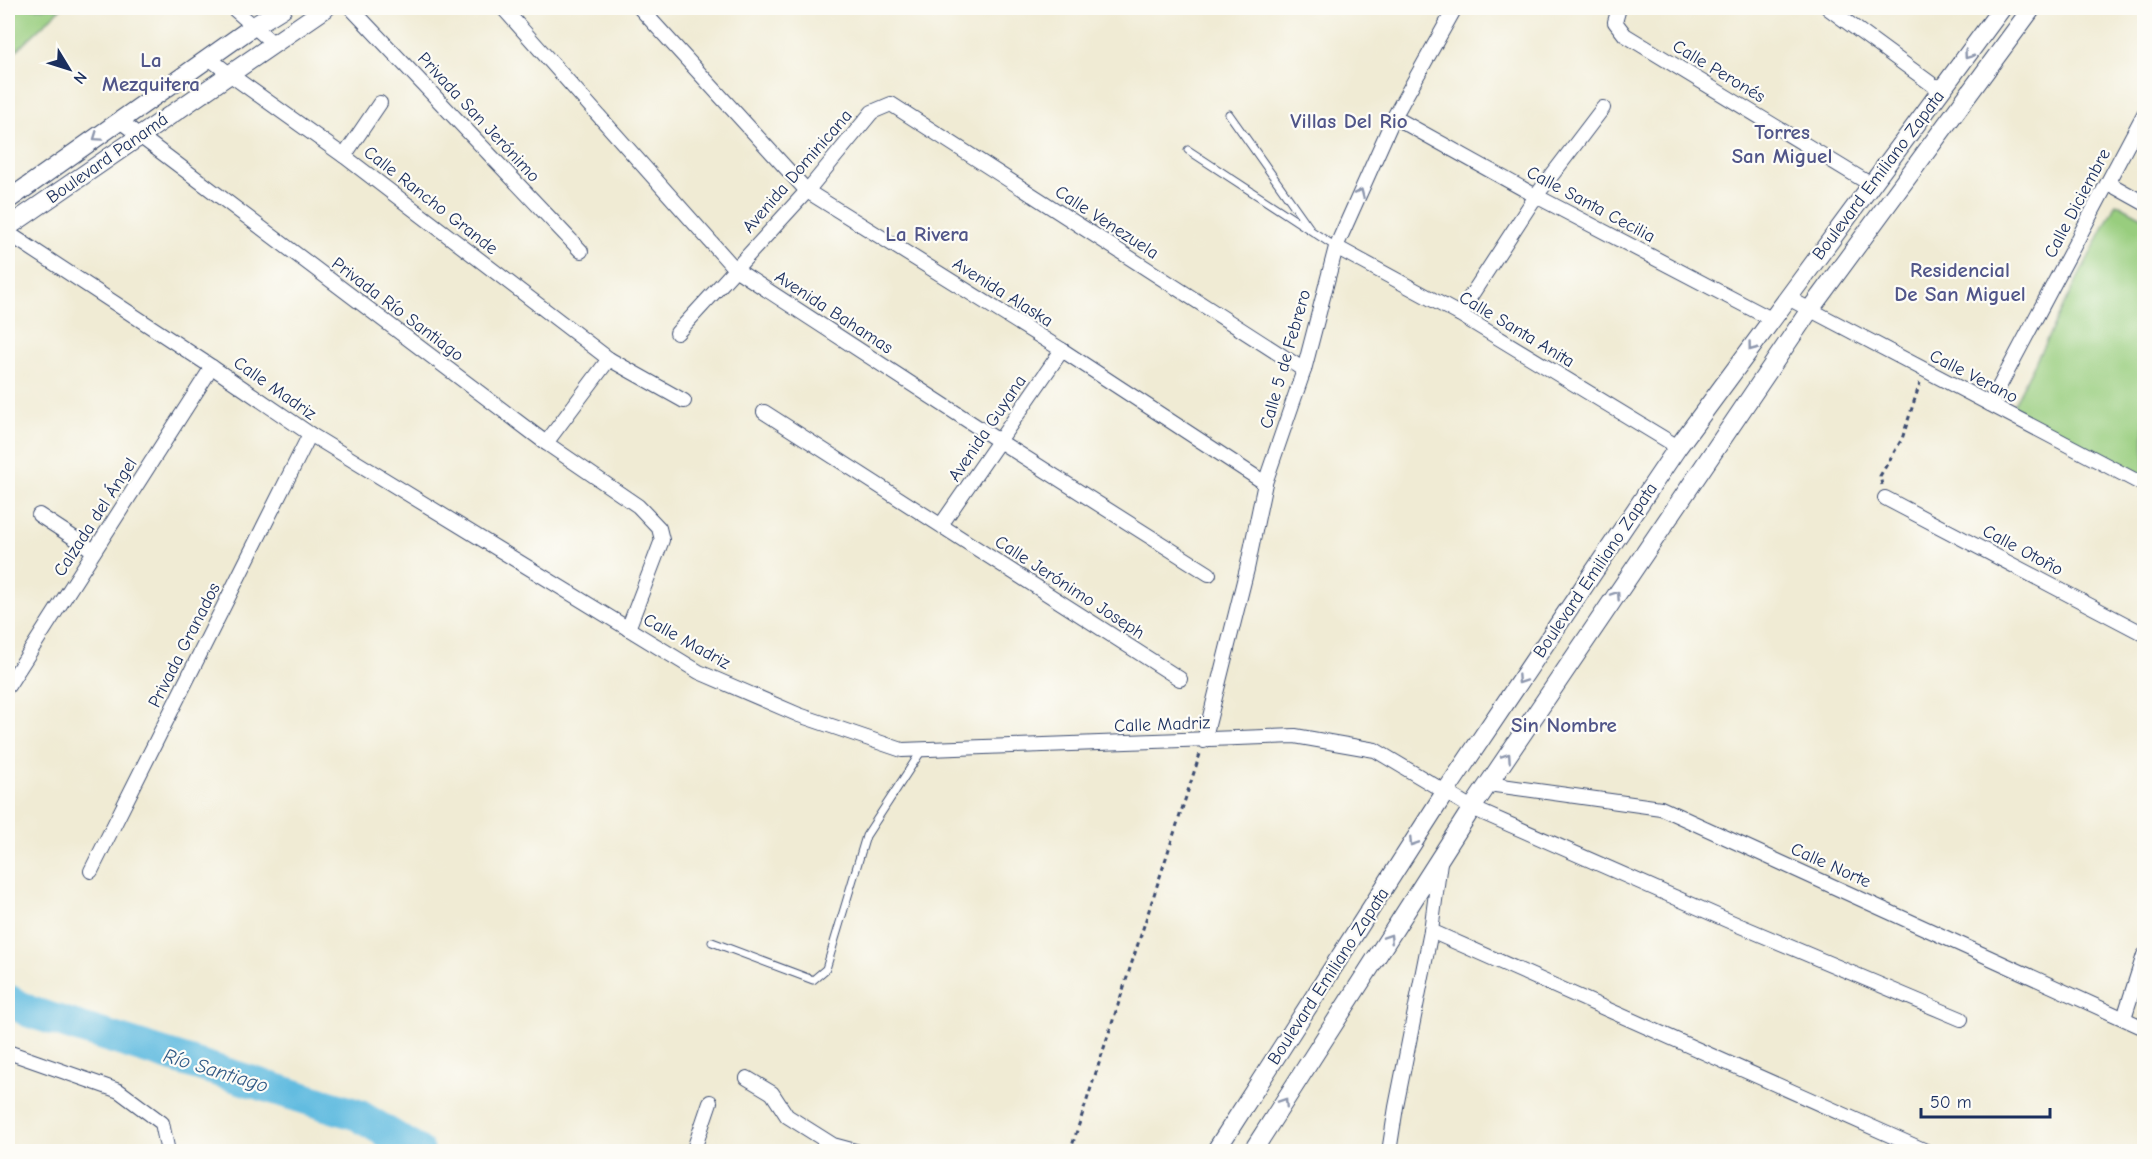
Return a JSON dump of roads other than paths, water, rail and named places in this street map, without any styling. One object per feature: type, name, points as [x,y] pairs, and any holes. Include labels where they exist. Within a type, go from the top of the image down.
[{"type":"street","points":[[233,8],[274,44]]},
{"type":"street","points":[[282,8],[303,23]]},
{"type":"street","name":"Boulevard Panamá","points":[[8,200],[282,8]]},
{"type":"street","name":"Boulevard Panamá","points":[[8,227],[326,8]]},
{"type":"street","name":"Privada San Jerónimo","points":[[351,8],[581,251]]},
{"type":"street","name":"Avenida Bahamas","points":[[503,8],[735,269],[1209,574]]},
{"type":"street","name":"Avenida Alaska","points":[[640,8],[807,191],[1062,350],[1265,483]]},
{"type":"street","name":"Calle 5 de Febrero","points":[[1204,741],[1247,569],[1265,483],[1304,370],[1336,246],[1394,117],[1455,8]]},
{"type":"street","name":"Calle Peronés","points":[[1619,8],[1615,22],[1625,35],[1870,184]]},
{"type":"street","points":[[1828,8],[1941,91]]},
{"type":"street","name":"Boulevard Emiliano Zapata","points":[[1215,1152],[1446,791],[1678,447],[2002,8]]},
{"type":"street","name":"Boulevard Emiliano Zapata","points":[[1252,1152],[1472,808],[1809,311],[2032,8]]},
{"type":"street","name":"Calle Rancho Grande","points":[[209,58],[344,156],[609,359],[684,401]]},
{"type":"street","points":[[344,156],[380,103]]},
{"type":"street","name":"Avenida Dominicana","points":[[678,333],[807,191],[872,112],[891,104]]},
{"type":"street","name":"Calle Venezuela","points":[[891,104],[1304,370]]},
{"type":"street","points":[[1459,314],[1536,196],[1603,108]]},
{"type":"street","name":"Calle Diciembre","points":[[1990,404],[2145,114]]},
{"type":"street","name":"Calle Santa Cecilia","points":[[1394,117],[1536,196],[1773,320]]},
{"type":"street","name":"Privada Río Santiago","points":[[120,121],[546,443],[638,506],[659,528],[662,540],[628,629]]},
{"type":"street","points":[[2108,183],[2145,203]]},
{"type":"street","name":"Calle Madriz","points":[[8,232],[310,434],[628,629],[699,672],[799,715],[902,750],[1295,736],[1375,750],[1472,808],[1738,925],[1961,1019]]},
{"type":"street","name":"Calle Santa Anita","points":[[1336,246],[1459,314],[1678,447]]},
{"type":"street","name":"Calle Verano","points":[[1788,298],[2145,485]]},
{"type":"street","name":"Avenida Guyana","points":[[941,525],[1062,350]]},
{"type":"street","points":[[546,443],[609,359]]},
{"type":"street","name":"Calzada del Ángel","points":[[8,686],[212,367]]},
{"type":"street","name":"Calle Jerónimo Joseph","points":[[764,412],[1180,679]]},
{"type":"street","name":"Privada Granados","points":[[91,871],[310,434]]},
{"type":"street","name":"Calle Otoño","points":[[1885,498],[2145,634]]},
{"type":"street","points":[[39,515],[94,551]]},
{"type":"street","name":"Calle Norte","points":[[1488,784],[1661,808],[2145,1028]]},
{"type":"street","name":"Boulevard Emiliano Zapata","points":[[1389,1152],[1431,931],[1440,860]]},
{"type":"street","points":[[1431,931],[1928,1152]]},
{"type":"street","points":[[2124,1017],[2145,955]]},
{"type":"street","points":[[8,1052],[119,1091],[162,1123],[168,1152]]},
{"type":"street","points":[[747,1078],[772,1093],[787,1116],[832,1148],[858,1152]]},
{"type":"street","points":[[693,1152],[710,1102]]},
{"type":"lane","points":[[1229,114],[1311,231]]},
{"type":"lane","points":[[1188,150],[1336,246]]},
{"type":"lane","points":[[712,942],[813,980],[826,969],[866,836],[922,750]]},
{"type":"waterway","name":"Río Santiago","points":[[8,1000],[30,1012],[358,1115],[419,1152]]},
{"type":"district","name":"La Mezquitera","points":[[151,72]]},
{"type":"district","name":"Villas Del Rio","points":[[1349,121]]},
{"type":"district","name":"Torres San Miguel","points":[[1782,144]]},
{"type":"district","name":"La Rivera","points":[[927,234]]},
{"type":"district","name":"Residencial De San Miguel","points":[[1960,282]]},
{"type":"district","name":"Sin Nombre","points":[[1564,725]]}]
